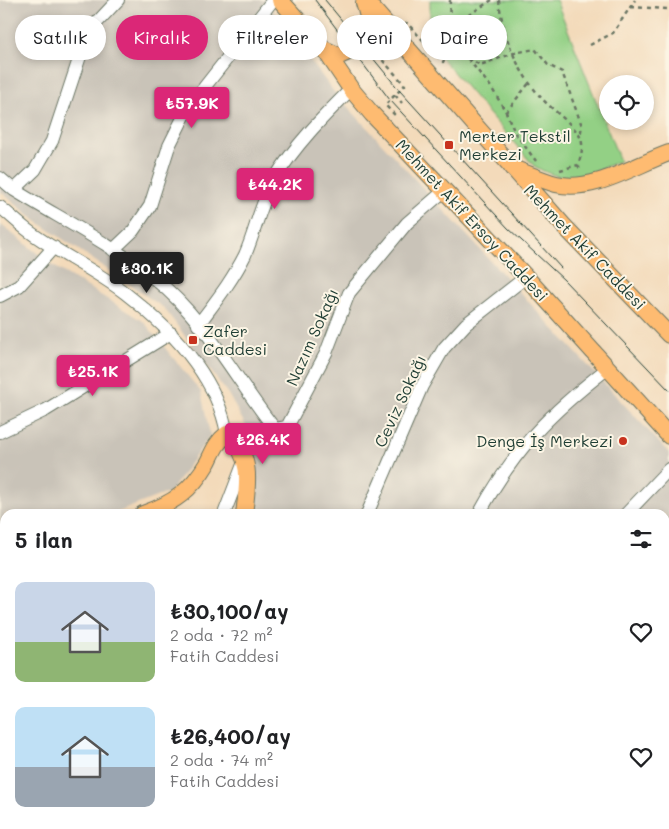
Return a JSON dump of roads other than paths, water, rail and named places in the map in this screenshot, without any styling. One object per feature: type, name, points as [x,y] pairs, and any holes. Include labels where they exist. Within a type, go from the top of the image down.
[{"type":"main road","name":"Mehmet Akif Ersoy Caddesi","points":[[280,0],[293,15]]},
{"type":"main road","points":[[327,50],[339,56],[362,46],[369,32],[370,21],[364,0]]},
{"type":"main road","name":"Mehmet Akif Caddesi","points":[[364,0],[562,225],[669,334]]},
{"type":"main road","name":"Mehmet Akif Ersoy Caddesi","points":[[327,53],[351,89],[374,116],[526,277],[669,436]]},
{"type":"main road","points":[[510,168],[557,184],[583,185],[620,174],[669,153]]},
{"type":"main road","points":[[158,509],[187,492],[208,461],[216,442],[227,434],[242,450],[248,470],[245,509]]},
{"type":"street","points":[[14,190],[35,170],[52,142],[88,32],[118,0]]},
{"type":"street","points":[[113,250],[133,232],[150,206],[169,146],[188,108],[273,0]]},
{"type":"street","points":[[0,178],[14,190],[113,250],[157,281],[198,325],[228,286],[246,253],[260,208],[275,179],[300,142],[351,89]]},
{"type":"street","name":"Nazım Sokağı","points":[[198,325],[275,429],[287,427],[326,353],[349,293],[408,223],[444,191]]},
{"type":"street","points":[[0,207],[26,229],[124,292],[171,333],[214,391],[223,411],[227,434]]},
{"type":"street","points":[[0,296],[19,286],[54,247]]},
{"type":"street","name":"Ceviz Sokağı","points":[[368,509],[422,386],[444,348],[466,324],[526,277]]},
{"type":"street","points":[[0,432],[46,410],[171,333]]},
{"type":"street","points":[[482,509],[498,478],[530,436],[567,400],[608,368]]},
{"type":"street","points":[[226,509],[244,459]]},
{"type":"street","points":[[631,509],[669,469]]},
{"type":"tram line","points":[[315,0],[390,100],[508,228],[564,280],[669,390]]},
{"type":"tram line","points":[[325,0],[400,91],[561,268]]},
{"type":"place","name":"Merter Tekstil Merkezi","points":[[449,145]]},
{"type":"place","name":"Zafer Caddesi","points":[[193,340]]},
{"type":"place","name":"Denge İş Merkezi","points":[[623,441]]}]
